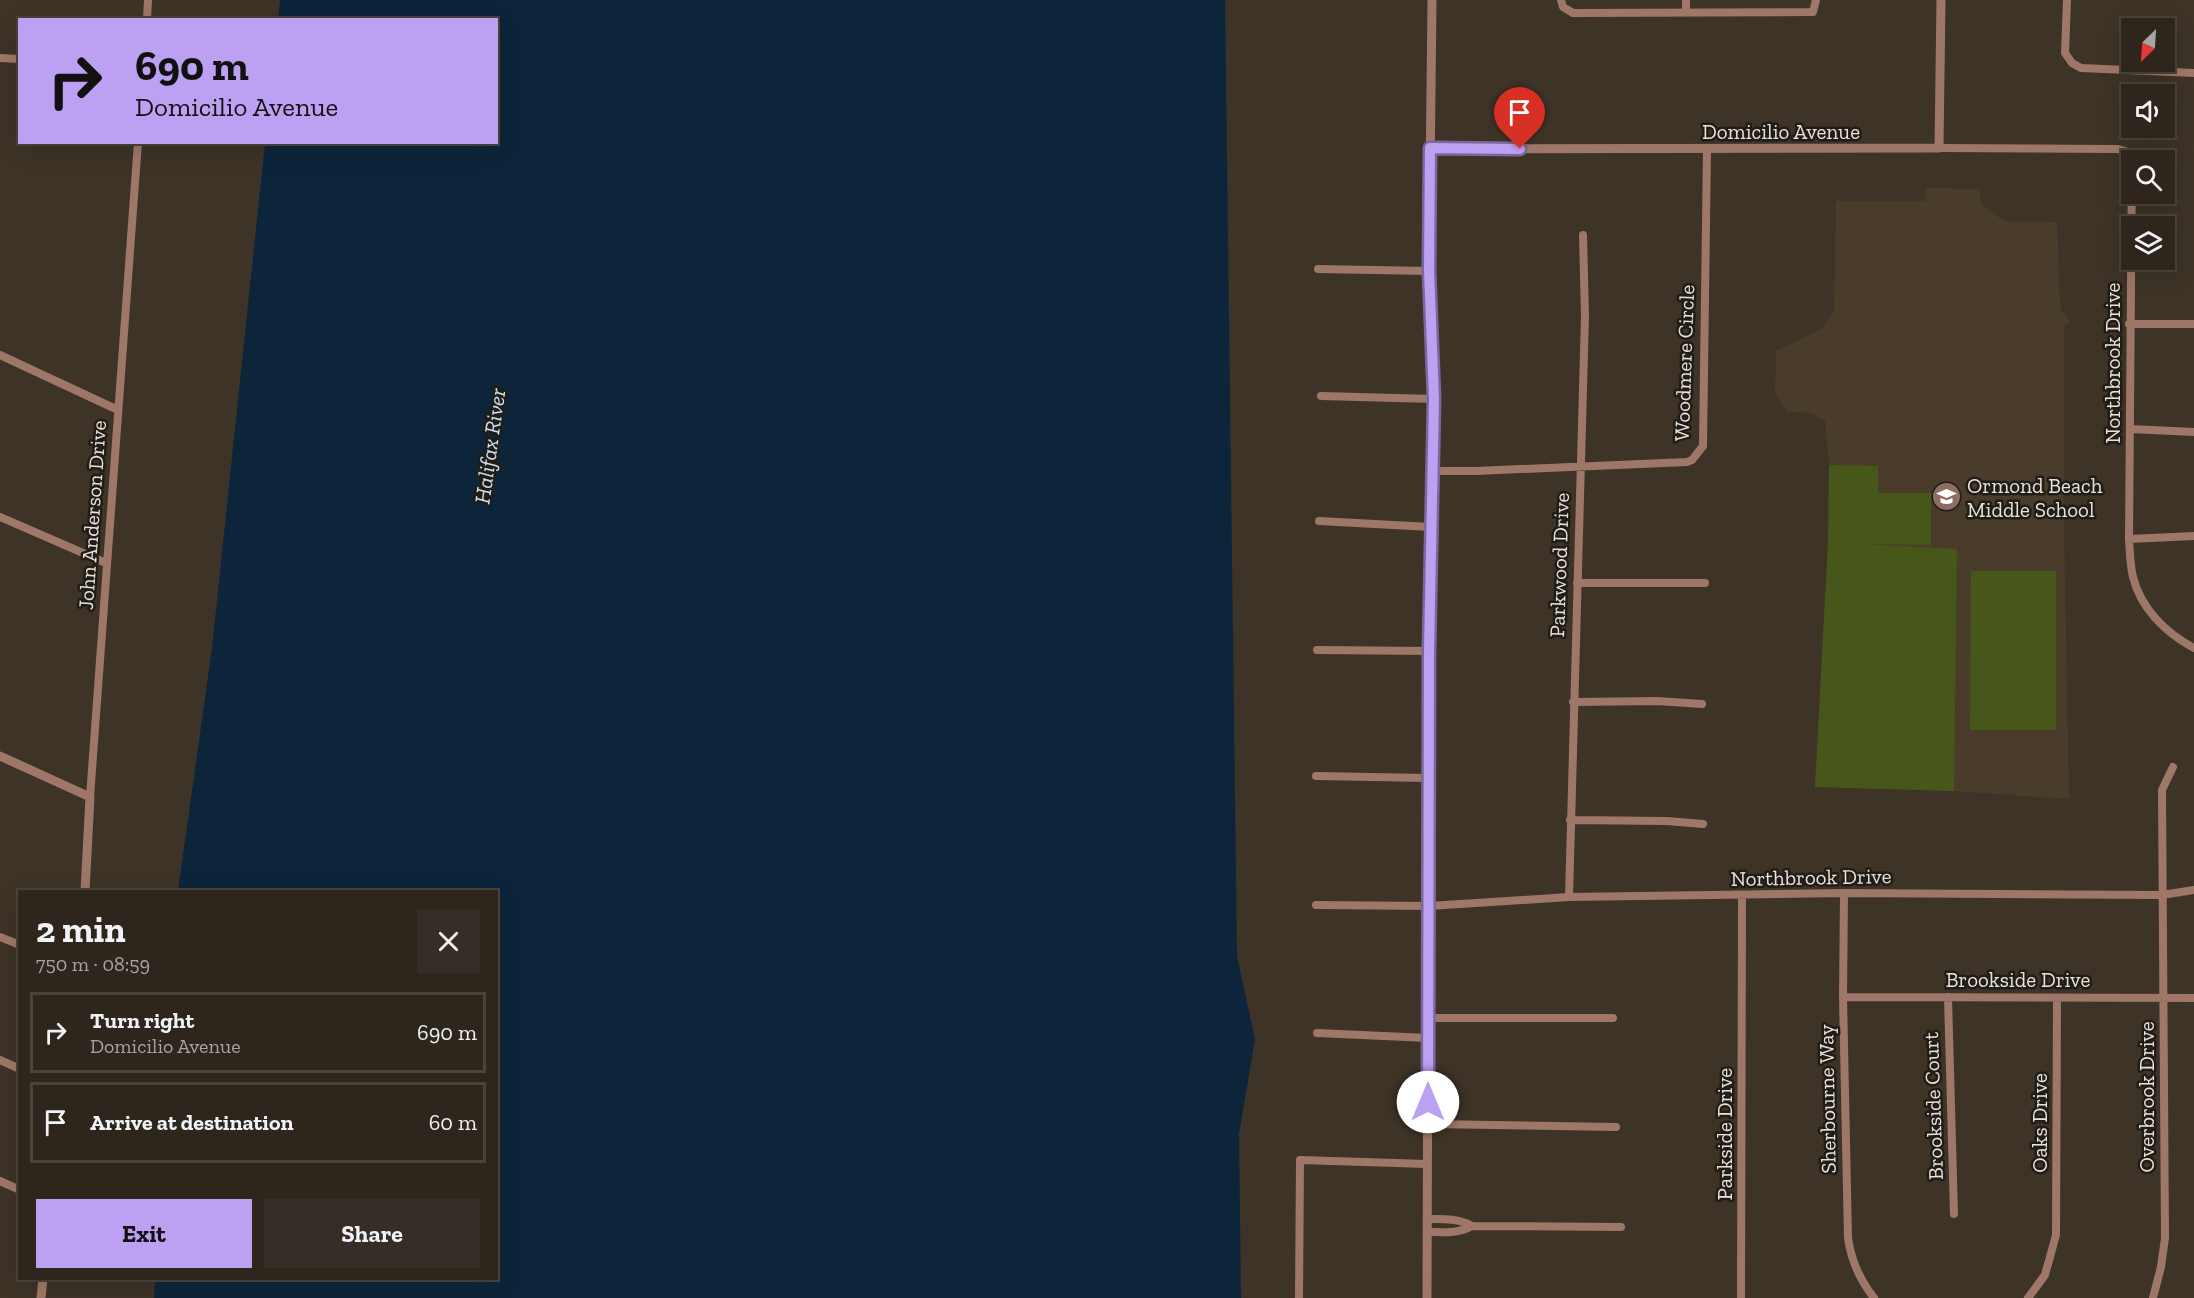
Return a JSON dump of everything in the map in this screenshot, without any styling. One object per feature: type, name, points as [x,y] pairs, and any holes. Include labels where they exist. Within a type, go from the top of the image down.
[{"type":"street","points":[[147,18],[148,0]]},
{"type":"street","points":[[1427,1298],[1428,777],[1434,399],[1429,270],[1432,0]]},
{"type":"street","points":[[1686,0],[1686,11]]},
{"type":"street","points":[[1562,4],[1573,13],[1813,12],[1816,0]]},
{"type":"street","points":[[1939,148],[1941,0]]},
{"type":"street","points":[[2067,0],[2065,53],[2072,63],[2081,68],[2194,73]]},
{"type":"street","points":[[0,58],[18,59]]},
{"type":"street","name":"John Anderson Drive","points":[[85,890],[106,563],[138,144]]},
{"type":"street","name":"Domicilio Avenue","points":[[1430,148],[1939,148],[2118,149],[2121,151]]},
{"type":"street","name":"Woodmere Circle","points":[[1432,471],[1580,467],[1692,460],[1703,446],[1707,149]]},
{"type":"street","name":"Northbrook Drive","points":[[2131,204],[2129,539],[2133,578],[2147,608],[2178,639],[2194,648]]},
{"type":"street","name":"Parkwood Drive","points":[[1569,897],[1585,316],[1583,235]]},
{"type":"street","points":[[1318,269],[1429,270]]},
{"type":"street","points":[[2129,324],[2194,324]]},
{"type":"street","points":[[0,355],[118,410]]},
{"type":"street","points":[[1321,396],[1434,399]]},
{"type":"street","points":[[2130,429],[2194,432]]},
{"type":"street","points":[[0,517],[106,563]]},
{"type":"street","points":[[1319,521],[1431,527]]},
{"type":"street","points":[[2129,539],[2194,536]]},
{"type":"street","points":[[1577,583],[1705,583]]},
{"type":"street","points":[[1317,650],[1429,651]]},
{"type":"street","points":[[1574,702],[1657,701],[1702,704]]},
{"type":"street","points":[[0,756],[90,797]]},
{"type":"street","name":"Overbrook Drive","points":[[2153,1298],[2165,1238],[2162,790],[2173,767]]},
{"type":"street","points":[[1316,776],[1428,777]]},
{"type":"street","points":[[1570,820],[1667,821],[1703,824]]},
{"type":"street","name":"Northbrook Drive","points":[[1316,905],[1429,906],[1569,897],[1844,893],[2162,895],[2194,890]]},
{"type":"street","name":"Sherbourne Way","points":[[1844,893],[1843,997],[1848,1238],[1850,1254],[1863,1284],[1874,1298]]},
{"type":"street","name":"Parkside Drive","points":[[1741,1298],[1742,896]]},
{"type":"street","points":[[0,937],[18,944]]},
{"type":"street","name":"Brookside Drive","points":[[1843,997],[2194,998]]},
{"type":"street","name":"Brookside Court","points":[[1948,997],[1954,1214]]},
{"type":"street","name":"Oaks Drive","points":[[2028,1298],[2045,1275],[2054,1248],[2057,1205],[2057,998]]},
{"type":"street","points":[[1428,1018],[1613,1018]]},
{"type":"street","points":[[1317,1033],[1428,1038]]},
{"type":"street","points":[[0,1060],[18,1068]]},
{"type":"street","points":[[1428,1124],[1616,1127]]},
{"type":"street","points":[[1299,1298],[1300,1160],[1427,1164]]},
{"type":"street","points":[[0,1181],[18,1189]]},
{"type":"street","points":[[1427,1219],[1451,1219],[1472,1226],[1621,1227]]},
{"type":"street","points":[[1427,1232],[1451,1232],[1465,1230],[1472,1226]]},
{"type":"street","points":[[41,1298],[43,1280]]},
{"type":"shaded area","name":"Ormond Beach Middle School","points":[[1926,188],[1979,189],[1982,205],[2004,221],[2057,222],[2060,303],[2061,310],[2070,321],[2064,327],[2064,529],[2069,799],[1954,791],[1815,787],[1828,543],[1829,465],[1825,421],[1812,413],[1787,412],[1775,393],[1776,351],[1821,329],[1834,311],[1836,201],[1925,201]]},
{"type":"green space","points":[[1829,465],[1878,466],[1878,493],[1931,493],[1931,545],[1863,544],[1957,549],[1954,791],[1815,787],[1828,543]]},
{"type":"green space","points":[[1971,571],[2056,571],[2056,730],[1970,730]]},
{"type":"water","name":"Halifax River","points":[[280,0],[1225,0],[1237,956],[1255,1039],[1239,1134],[1241,1298],[154,1298],[155,1280],[498,1280],[498,890],[178,890],[212,648],[265,144],[498,144],[498,18],[278,18]]},
{"type":"place","name":"Ormond Beach Middle School","points":[[1946,497]]},
{"type":"route","points":[[1428,1102],[1429,651],[1434,399],[1429,270],[1430,148],[1520,149]]}]
